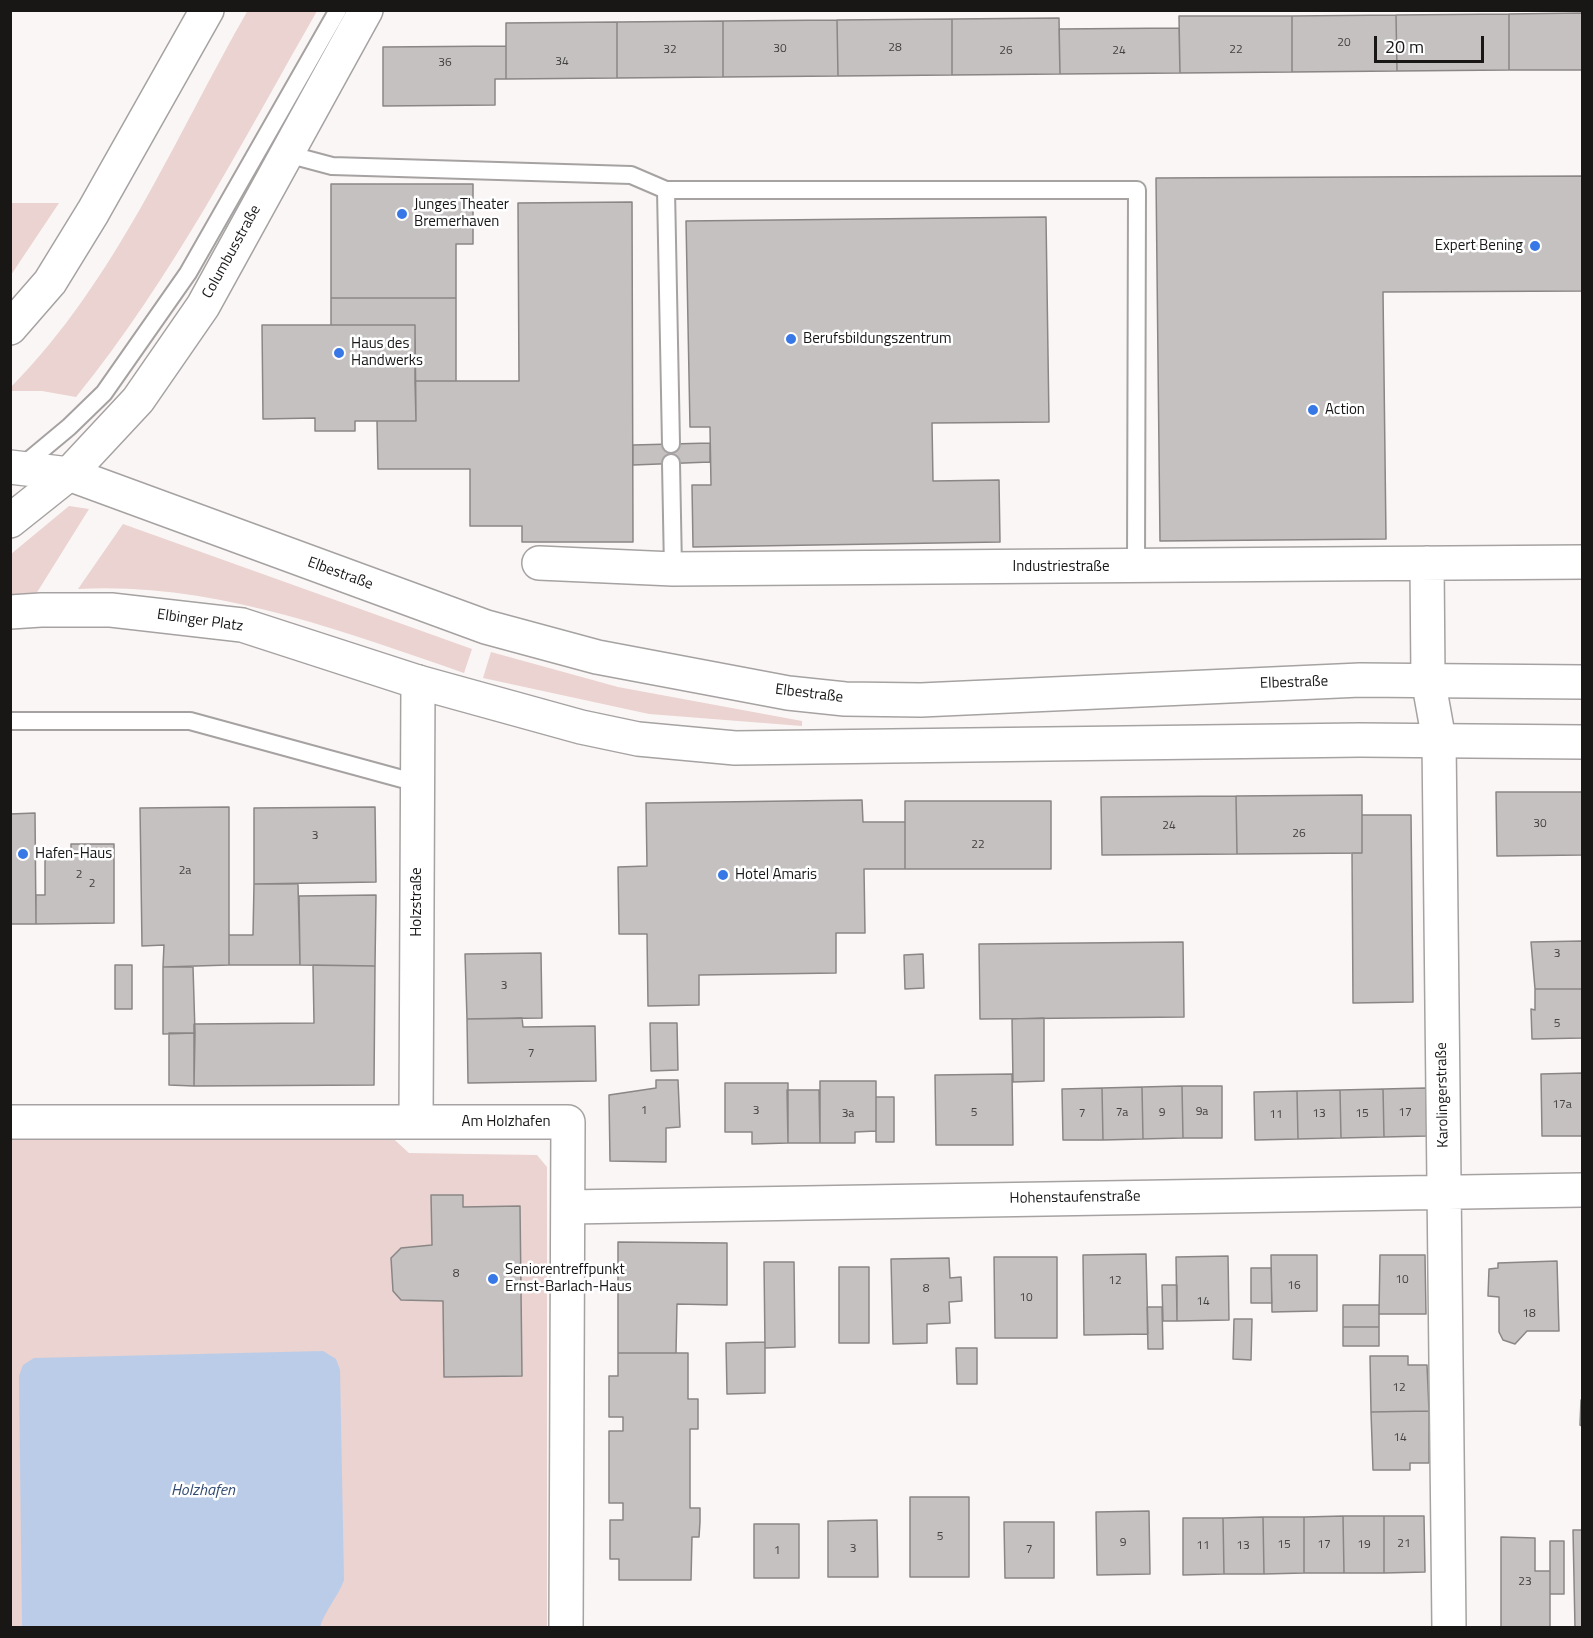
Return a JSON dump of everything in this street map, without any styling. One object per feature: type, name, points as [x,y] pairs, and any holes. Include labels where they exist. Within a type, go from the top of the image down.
[{"type":"street","points":[[10,328],[50,282],[99,202],[207,10]]},
{"type":"street","name":"Columbusstraße","points":[[69,474],[138,400],[203,306],[366,10]]},
{"type":"street","points":[[13,470],[69,474]]},
{"type":"street","points":[[10,520],[69,474]]},
{"type":"street","name":"Elbestraße","points":[[69,474],[486,627],[597,657],[789,693],[845,699],[921,700],[1360,680],[1582,682]]},
{"type":"street","name":"Industriestraße","points":[[539,563],[673,569],[1582,562]]},
{"type":"street","name":"Karolingerstraße","points":[[1427,563],[1428,680],[1439,740],[1449,1628]]},
{"type":"street","name":"Elbinger Platz","points":[[10,612],[111,610],[242,625],[418,682]]},
{"type":"street","points":[[418,682],[581,727],[627,736],[735,748],[1439,740],[1582,742]]},
{"type":"street","name":"Holzstraße","points":[[416,1122],[418,682]]},
{"type":"street","name":"Am Holzhafen","points":[[10,1122],[567,1122],[566,1628]]},
{"type":"street","name":"Hohenstaufenstraße","points":[[568,1208],[1582,1190]]},
{"type":"lane","points":[[13,470],[69,428],[104,393],[189,273],[338,10]]},
{"type":"lane","points":[[287,154],[333,166],[631,175],[666,190],[1137,190],[1137,566]]},
{"type":"lane","points":[[666,190],[671,444]]},
{"type":"lane","points":[[671,463],[673,569]]},
{"type":"lane","points":[[10,721],[190,721],[417,783]]},
{"type":"shaded area","points":[[248,10],[317,11],[175,258],[111,352],[76,397],[42,391],[11,391],[11,387],[48,346],[82,302],[113,255]]},
{"type":"shaded area","points":[[10,203],[59,203],[11,275]]},
{"type":"shaded area","points":[[69,506],[89,509],[36,594],[11,598],[11,554]]},
{"type":"shaded area","points":[[123,524],[472,649],[464,673],[322,626],[226,601],[177,593],[128,589],[78,589]]},
{"type":"shaded area","points":[[491,652],[618,687],[802,721],[802,726],[649,714],[483,678]]},
{"type":"shaded area","points":[[386,1132],[409,1153],[537,1155],[547,1167],[547,1627],[11,1627],[10,1137]]},
{"type":"water","name":"Holzhafen","points":[[323,1351],[336,1359],[340,1370],[344,1580],[320,1627],[22,1627],[19,1376],[23,1365],[34,1358]]},
{"type":"building","points":[[1582,13],[1582,70],[1509,70],[1509,14]]},
{"type":"building","points":[[1509,14],[1509,70],[1397,71],[1396,15]]},
{"type":"building","points":[[1396,15],[1397,71],[1292,72],[1292,16]]},
{"type":"building","points":[[1179,16],[1292,16],[1292,72],[1180,73]]},
{"type":"building","points":[[1059,18],[1060,74],[952,75],[952,19]]},
{"type":"building","points":[[952,19],[952,75],[838,76],[837,20]]},
{"type":"building","points":[[837,20],[838,76],[723,77],[723,21]]},
{"type":"building","points":[[723,21],[723,77],[617,78],[617,22]]},
{"type":"building","points":[[617,22],[617,78],[506,79],[506,23]]},
{"type":"building","points":[[1179,28],[1180,73],[1060,74],[1059,29]]},
{"type":"building","points":[[506,46],[506,79],[495,79],[495,105],[383,106],[383,47]]},
{"type":"building","points":[[1582,176],[1582,291],[1383,292],[1386,539],[1160,541],[1156,178]]},
{"type":"building","name":"Junges Theater Bremerhaven","points":[[331,184],[473,184],[473,244],[456,244],[456,298],[331,298]]},
{"type":"building","points":[[632,202],[633,542],[522,542],[522,526],[470,526],[470,469],[378,469],[377,421],[416,421],[415,381],[519,381],[518,203]]},
{"type":"building","points":[[1046,217],[1049,422],[932,423],[933,481],[999,480],[1000,542],[693,547],[692,485],[711,485],[710,427],[690,427],[686,221]]},
{"type":"building","points":[[331,298],[456,298],[456,381],[415,381],[415,325],[331,325]]},
{"type":"building","name":"Haus des Handwerks","points":[[262,325],[415,325],[416,421],[355,421],[355,431],[315,431],[315,418],[263,419]]},
{"type":"building","points":[[710,443],[710,462],[633,465],[633,445]]},
{"type":"building","points":[[1496,792],[1582,792],[1582,855],[1497,856]]},
{"type":"building","points":[[1362,795],[1362,853],[1237,854],[1236,796]]},
{"type":"building","points":[[1236,796],[1237,854],[1102,855],[1101,797]]},
{"type":"building","points":[[862,800],[863,822],[905,822],[905,869],[864,869],[865,933],[836,933],[836,973],[699,975],[699,1005],[648,1006],[647,934],[619,934],[618,867],[647,866],[646,803]]},
{"type":"building","points":[[905,801],[1051,801],[1051,869],[905,869]]},
{"type":"building","points":[[229,807],[229,965],[163,967],[164,945],[142,946],[140,808]]},
{"type":"building","points":[[375,807],[376,882],[254,884],[254,808]]},
{"type":"building","name":"Hafen-Haus","points":[[35,813],[36,924],[10,924],[10,814]]},
{"type":"building","points":[[1362,815],[1411,815],[1413,1002],[1353,1003],[1352,853],[1362,853]]},
{"type":"building","points":[[71,844],[114,844],[114,923],[36,924],[36,895],[45,895],[45,855],[71,855]]},
{"type":"building","points":[[254,884],[298,884],[300,965],[229,965],[229,935],[253,935]]},
{"type":"building","points":[[376,895],[375,966],[300,965],[299,896]]},
{"type":"building","points":[[1582,941],[1582,989],[1535,989],[1531,942]]},
{"type":"building","points":[[1183,942],[1184,1017],[980,1019],[979,944]]},
{"type":"building","points":[[541,953],[542,1018],[467,1019],[465,954]]},
{"type":"building","points":[[923,954],[924,988],[905,989],[904,955]]},
{"type":"building","points":[[115,965],[132,965],[132,1009],[115,1009]]},
{"type":"building","points":[[313,965],[375,966],[374,1085],[194,1086],[194,1024],[314,1023]]},
{"type":"building","points":[[163,967],[193,967],[195,1033],[163,1034]]},
{"type":"building","points":[[1535,989],[1582,989],[1582,1038],[1532,1039],[1531,1009],[1535,1010]]},
{"type":"building","points":[[522,1018],[523,1027],[595,1026],[596,1081],[468,1083],[467,1019]]},
{"type":"building","points":[[1044,1018],[1044,1081],[1013,1082],[1012,1019]]},
{"type":"building","points":[[650,1023],[677,1023],[678,1070],[651,1071]]},
{"type":"building","points":[[169,1033],[195,1033],[194,1086],[169,1085]]},
{"type":"building","points":[[1582,1073],[1582,1136],[1542,1136],[1541,1074]]},
{"type":"building","points":[[1012,1074],[1013,1145],[936,1145],[935,1075]]},
{"type":"building","points":[[656,1080],[678,1080],[680,1127],[666,1128],[666,1162],[610,1161],[609,1095],[656,1088]]},
{"type":"building","points":[[820,1081],[876,1081],[876,1131],[855,1132],[855,1143],[820,1143]]},
{"type":"building","points":[[725,1083],[788,1083],[788,1143],[752,1144],[752,1132],[725,1132]]},
{"type":"building","points":[[1182,1086],[1183,1138],[1143,1139],[1142,1087]]},
{"type":"building","points":[[1182,1086],[1222,1086],[1222,1138],[1183,1138]]},
{"type":"building","points":[[1142,1087],[1143,1139],[1103,1140],[1102,1088]]},
{"type":"building","points":[[1102,1088],[1103,1140],[1063,1140],[1062,1089]]},
{"type":"building","points":[[1426,1088],[1427,1136],[1384,1137],[1383,1089]]},
{"type":"building","points":[[1383,1089],[1384,1137],[1341,1138],[1340,1090]]},
{"type":"building","points":[[787,1090],[819,1090],[820,1143],[788,1143]]},
{"type":"building","points":[[1340,1090],[1341,1138],[1298,1139],[1297,1091]]},
{"type":"building","points":[[1297,1091],[1298,1139],[1255,1140],[1254,1092]]},
{"type":"building","points":[[876,1097],[894,1097],[894,1142],[876,1142]]},
{"type":"building","points":[[431,1195],[463,1195],[463,1207],[520,1206],[522,1376],[444,1377],[443,1301],[401,1300],[393,1291],[391,1258],[401,1248],[432,1245]]},
{"type":"building","points":[[618,1242],[727,1243],[727,1305],[677,1304],[676,1353],[618,1353]]},
{"type":"building","points":[[1146,1254],[1148,1334],[1084,1335],[1083,1255]]},
{"type":"building","points":[[1271,1255],[1317,1255],[1317,1311],[1272,1312]]},
{"type":"building","points":[[1380,1255],[1425,1255],[1426,1314],[1379,1314]]},
{"type":"building","points":[[1228,1256],[1229,1320],[1177,1321],[1176,1257]]},
{"type":"building","points":[[994,1257],[1057,1257],[1057,1338],[995,1338]]},
{"type":"building","points":[[949,1258],[950,1278],[961,1277],[962,1301],[949,1302],[950,1323],[927,1324],[927,1343],[893,1344],[891,1259]]},
{"type":"building","points":[[1557,1261],[1559,1331],[1527,1331],[1515,1344],[1503,1340],[1499,1332],[1499,1297],[1488,1296],[1489,1269],[1498,1268],[1498,1263]]},
{"type":"building","points":[[764,1262],[794,1262],[795,1347],[765,1348]]},
{"type":"building","points":[[839,1267],[869,1267],[869,1343],[839,1343]]},
{"type":"building","points":[[1251,1268],[1271,1268],[1272,1303],[1251,1303]]},
{"type":"building","points":[[1162,1285],[1177,1285],[1177,1321],[1163,1321]]},
{"type":"building","points":[[1343,1305],[1379,1305],[1379,1327],[1343,1327]]},
{"type":"building","points":[[1147,1307],[1162,1307],[1163,1349],[1148,1349]]},
{"type":"building","points":[[1234,1319],[1252,1319],[1251,1360],[1233,1359]]},
{"type":"building","points":[[1343,1327],[1379,1327],[1379,1346],[1343,1346]]},
{"type":"building","points":[[765,1342],[765,1393],[727,1394],[726,1343]]},
{"type":"building","points":[[956,1348],[977,1348],[977,1384],[957,1384]]},
{"type":"building","points":[[618,1353],[688,1353],[688,1399],[698,1399],[698,1429],[690,1429],[690,1508],[700,1508],[699,1537],[692,1537],[691,1580],[619,1580],[619,1559],[610,1559],[610,1520],[623,1520],[623,1503],[609,1503],[609,1431],[623,1431],[623,1417],[609,1417],[609,1376],[618,1376]]},
{"type":"building","points":[[1370,1356],[1408,1356],[1408,1365],[1427,1365],[1429,1411],[1371,1412]]},
{"type":"building","points":[[1582,1400],[1582,1426],[1580,1425]]},
{"type":"building","points":[[1429,1411],[1429,1463],[1410,1463],[1410,1470],[1373,1470],[1371,1412]]},
{"type":"building","points":[[910,1497],[969,1497],[969,1577],[910,1577]]},
{"type":"building","points":[[1149,1511],[1150,1574],[1097,1575],[1096,1512]]},
{"type":"building","points":[[1343,1516],[1344,1573],[1304,1573],[1304,1517]]},
{"type":"building","points":[[1343,1516],[1384,1516],[1384,1573],[1344,1573]]},
{"type":"building","points":[[1384,1516],[1424,1516],[1425,1572],[1384,1573]]},
{"type":"building","points":[[1263,1517],[1264,1574],[1224,1574],[1223,1518]]},
{"type":"building","points":[[1263,1517],[1304,1517],[1304,1573],[1264,1574]]},
{"type":"building","points":[[1183,1518],[1223,1518],[1224,1574],[1183,1575]]},
{"type":"building","points":[[877,1520],[878,1577],[828,1577],[828,1521]]},
{"type":"building","points":[[1004,1522],[1054,1522],[1054,1578],[1005,1578]]},
{"type":"building","points":[[754,1524],[799,1524],[799,1578],[754,1578]]},
{"type":"building","points":[[1573,1530],[1582,1530],[1582,1628],[1575,1628]]},
{"type":"building","points":[[1501,1537],[1535,1538],[1535,1571],[1550,1571],[1550,1628],[1501,1628]]},
{"type":"building","points":[[1550,1541],[1564,1541],[1564,1594],[1550,1594]]},
{"type":"place","name":"Junges Theater Bremerhaven","points":[[402,214]]},
{"type":"place","name":"Expert Bening","points":[[1535,246]]},
{"type":"place","name":"Berufsbildungszentrum","points":[[791,339]]},
{"type":"place","name":"Haus des Handwerks","points":[[339,353]]},
{"type":"place","name":"Action","points":[[1313,410]]},
{"type":"place","name":"Hafen-Haus","points":[[23,854]]},
{"type":"place","name":"Hotel Amaris","points":[[723,875]]},
{"type":"place","name":"Seniorentreffpunkt Ernst-Barlach-Haus","points":[[493,1279]]}]
